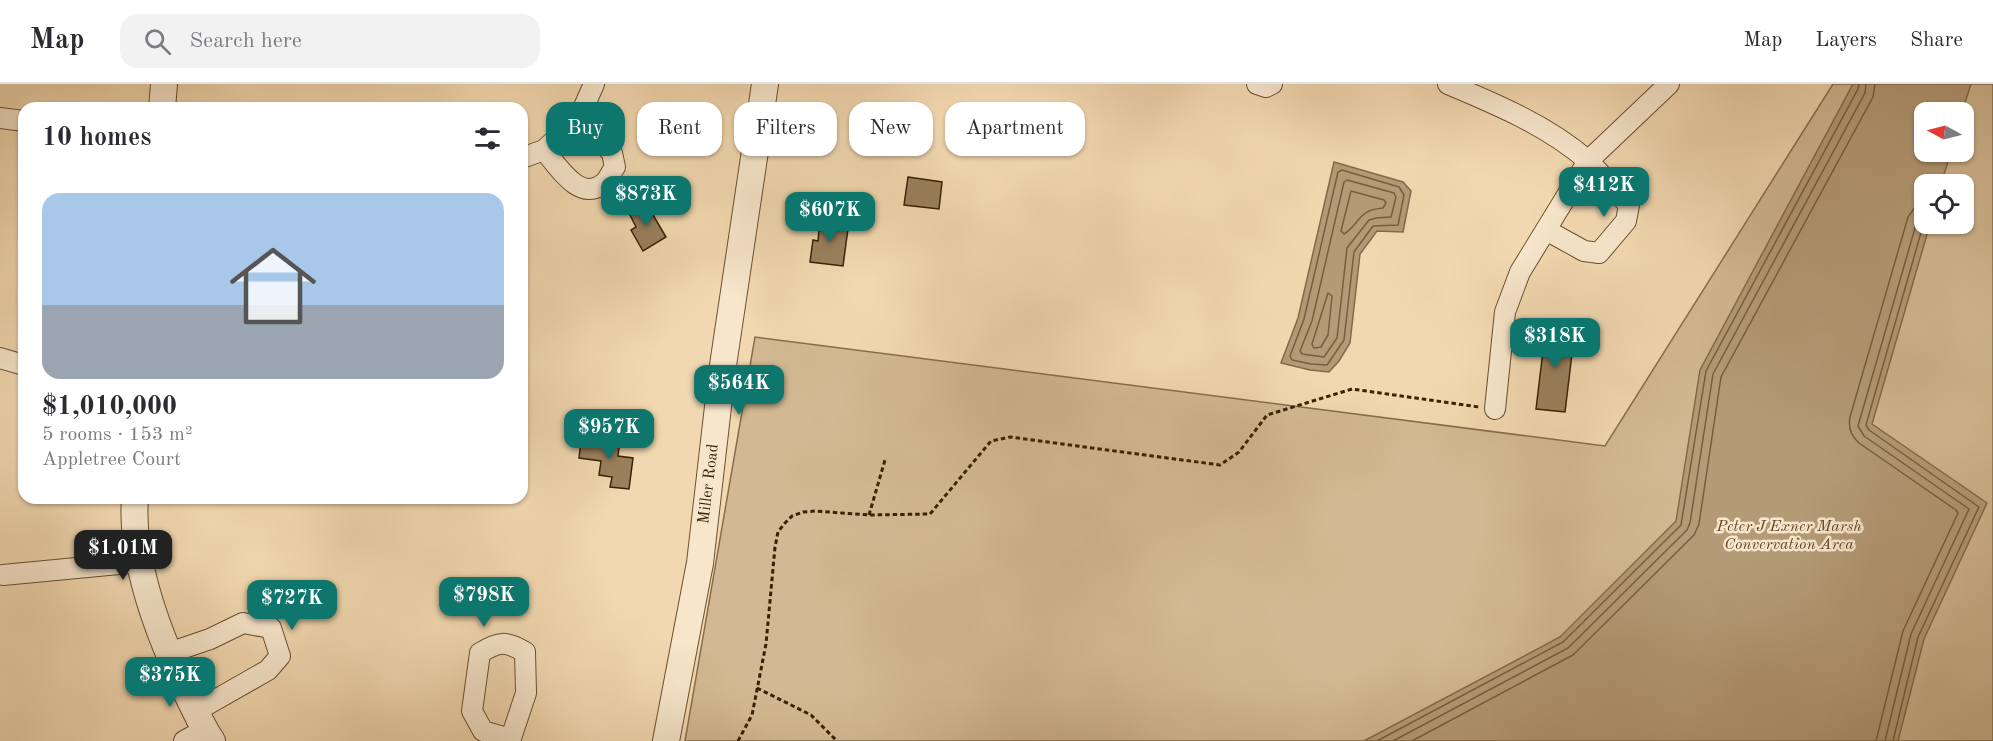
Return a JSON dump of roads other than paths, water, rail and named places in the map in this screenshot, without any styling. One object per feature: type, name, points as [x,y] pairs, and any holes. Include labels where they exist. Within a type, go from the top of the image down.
[{"type":"street","points":[[162,102],[164,84]]},
{"type":"street","points":[[586,102],[594,84]]},
{"type":"street","name":"Miller Road","points":[[666,741],[700,563],[722,372],[765,84]]},
{"type":"street","points":[[1257,84],[1266,87],[1272,84]]},
{"type":"street","points":[[1448,84],[1494,103],[1562,141],[1588,161],[1629,205],[1626,221],[1599,253],[1584,251],[1546,230]]},
{"type":"street","points":[[1495,409],[1504,312],[1520,272],[1588,161],[1669,84]]},
{"type":"street","points":[[0,118],[18,120]]},
{"type":"street","points":[[528,156],[544,150],[546,152]]},
{"type":"street","points":[[549,156],[574,185],[587,190],[603,184],[615,167],[613,156]]},
{"type":"street","points":[[0,358],[18,363]]},
{"type":"street","points":[[134,504],[140,562],[159,630],[199,731],[268,670],[280,656],[271,628],[243,623],[210,639],[169,653]]},
{"type":"street","points":[[1,578],[140,562]]},
{"type":"street","points":[[511,643],[525,652],[525,693],[510,740],[483,731],[472,711],[480,653],[493,645],[511,643]]},
{"type":"water","points":[[1853,84],[1971,84],[1965,102],[1914,102],[1914,162],[1948,162],[1944,174],[1914,174],[1914,234],[1927,234],[1872,424],[1987,503],[1924,639],[1898,741],[1364,741],[1560,637],[1676,521],[1700,370]]},
{"type":"water","points":[[1334,162],[1403,182],[1411,191],[1403,232],[1377,231],[1360,254],[1350,343],[1329,372],[1281,363],[1298,318]]},
{"type":"park label","name":"Peter J Exner Marsh Convervation Area","points":[[1789,536]]}]
